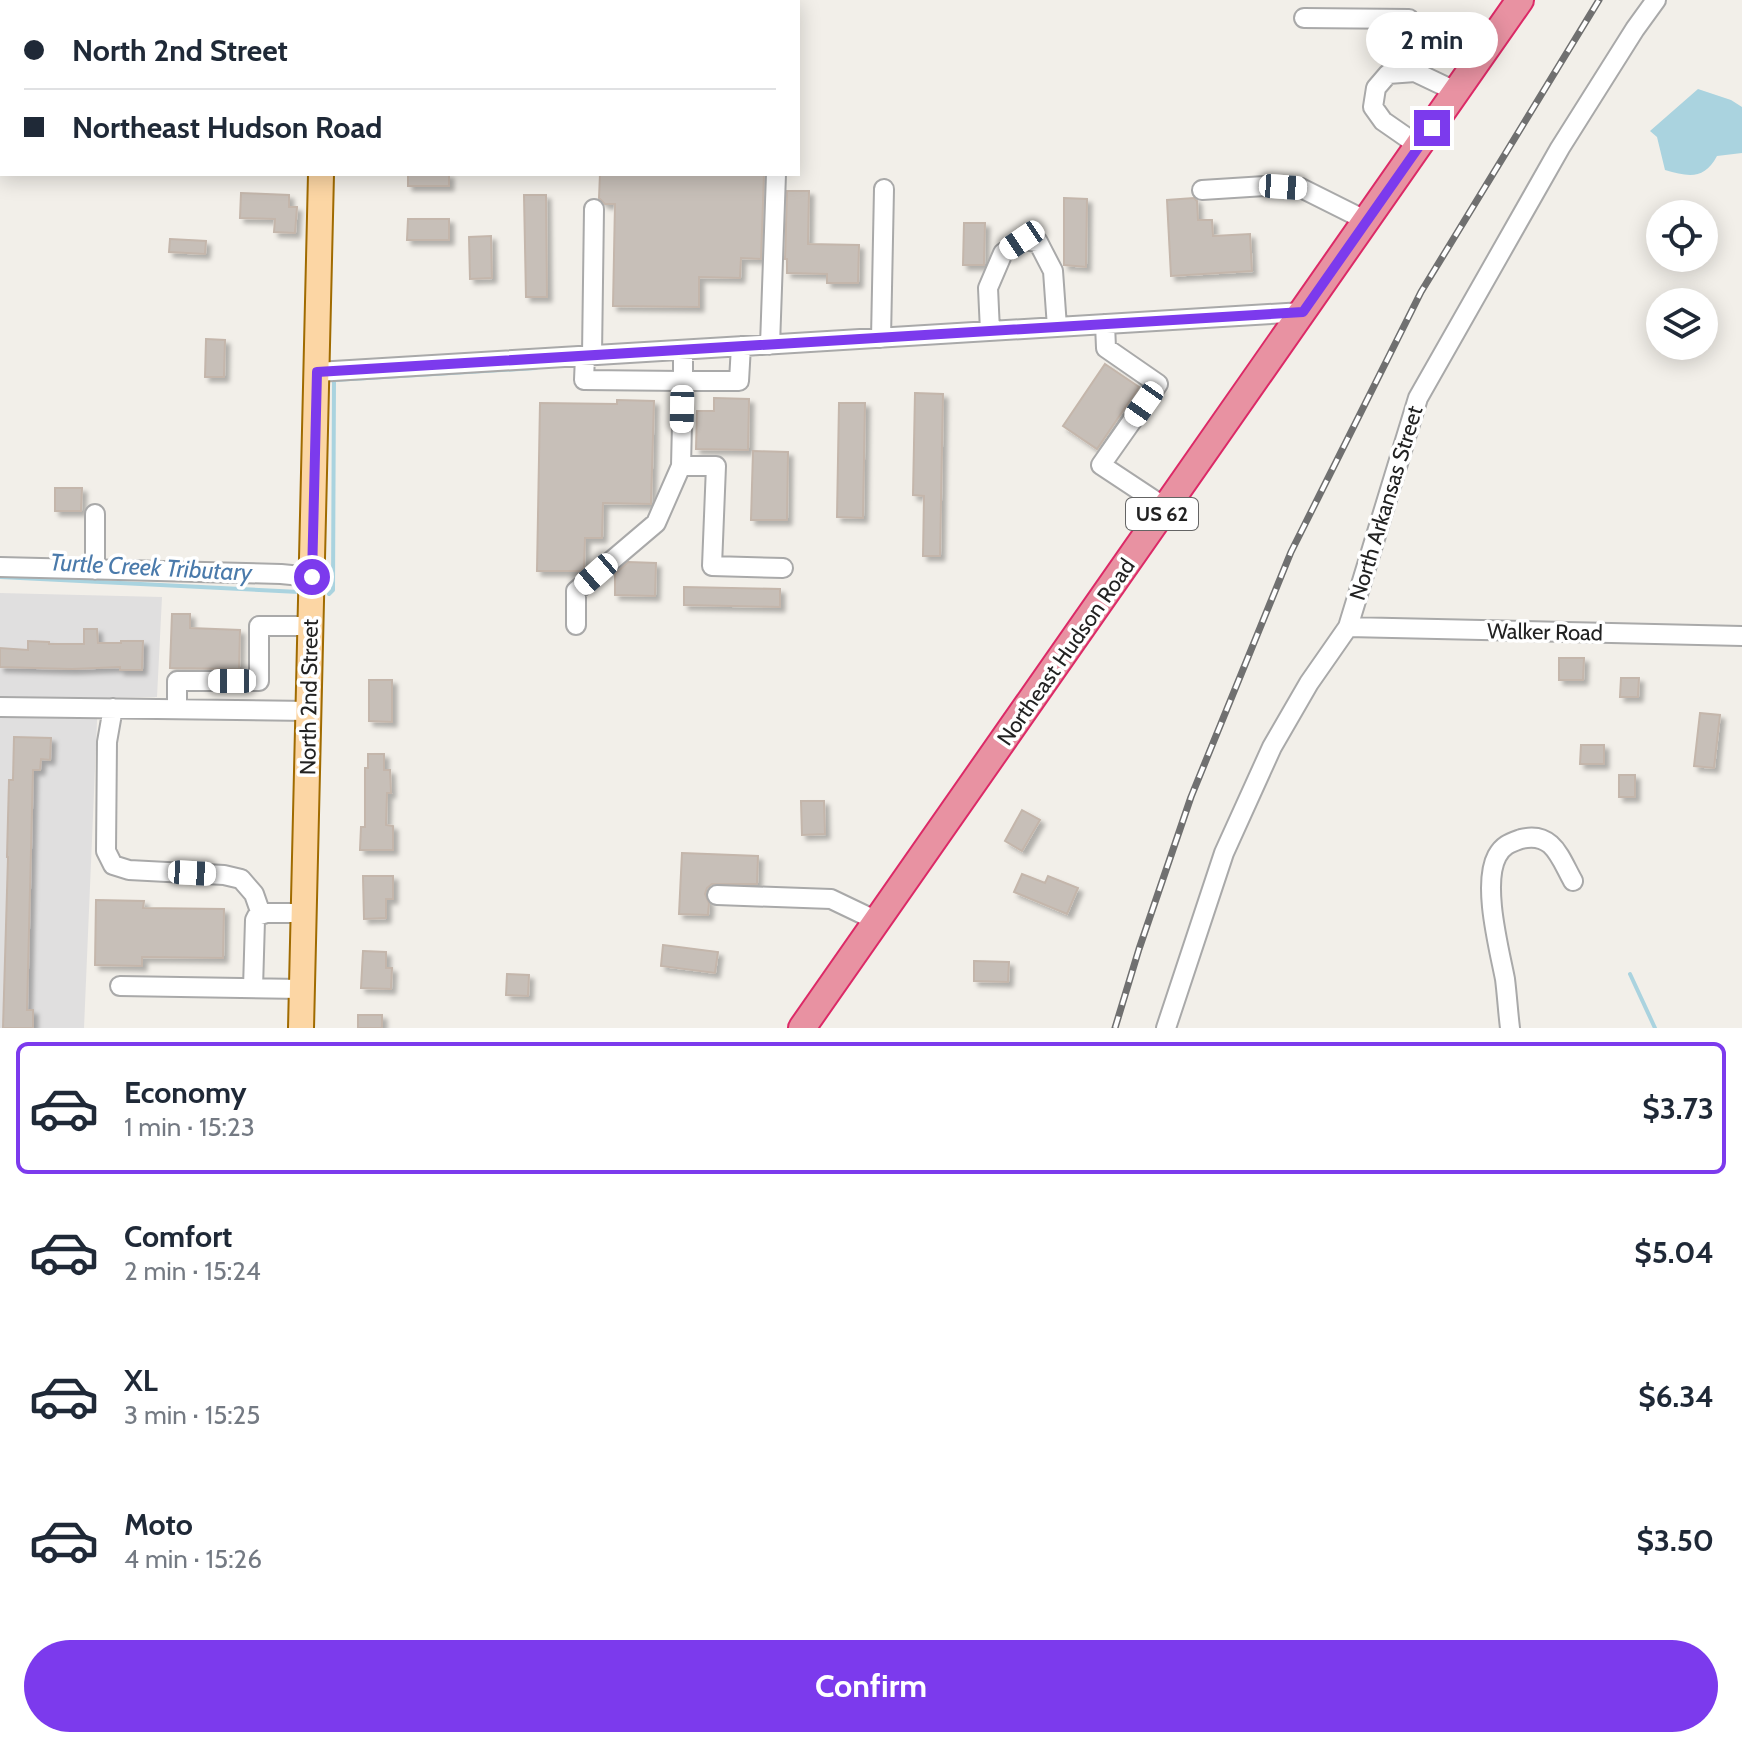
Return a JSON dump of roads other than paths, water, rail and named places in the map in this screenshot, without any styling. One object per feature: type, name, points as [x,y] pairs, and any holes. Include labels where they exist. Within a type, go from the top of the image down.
[{"type":"highway","name":"Northeast Hudson Road","points":[[802,1028],[1520,0]]},
{"type":"main road","name":"North 2nd Street","points":[[301,1028],[321,176]]},
{"type":"street","name":"North Arkansas Street","points":[[1166,1028],[1224,853],[1272,747],[1309,683],[1348,627],[1418,398],[1560,148],[1656,0]]},
{"type":"street","points":[[1304,18],[1409,19],[1415,72]]},
{"type":"street","points":[[1419,146],[1383,121],[1373,107],[1376,88],[1388,74],[1415,72],[1457,92]]},
{"type":"street","points":[[770,345],[776,176]]},
{"type":"street","points":[[1202,190],[1265,186],[1301,188],[1367,221]]},
{"type":"street","points":[[881,338],[884,189]]},
{"type":"street","points":[[594,209],[588,356],[584,380],[739,381],[741,346]]},
{"type":"street","points":[[990,331],[988,288],[1003,253],[1022,240],[1038,242],[1053,271],[1057,327]]},
{"type":"street","points":[[317,372],[1303,312]]},
{"type":"street","points":[[1105,324],[1106,348],[1158,384],[1101,465],[1166,508]]},
{"type":"street","points":[[576,625],[576,591],[656,523],[681,466],[683,350]]},
{"type":"street","points":[[681,466],[716,466],[712,566],[783,568]]},
{"type":"street","points":[[95,514],[95,570]]},
{"type":"street","points":[[0,567],[312,577]]},
{"type":"street","points":[[177,709],[177,681],[259,681],[259,626],[311,626]]},
{"type":"street","name":"Walker Road","points":[[1348,627],[1742,636]]},
{"type":"street","points":[[0,707],[309,711]]},
{"type":"street","points":[[113,708],[107,742],[106,851],[113,865],[129,870],[224,875],[241,879],[254,894],[261,914]]},
{"type":"street","points":[[1510,1028],[1494,922],[1491,882],[1496,858],[1506,844],[1527,838],[1543,839],[1552,845],[1573,881]]},
{"type":"street","points":[[717,895],[831,899],[877,921]]},
{"type":"street","points":[[253,988],[255,920],[261,914],[303,913]]},
{"type":"street","points":[[120,986],[301,989]]},
{"type":"water","points":[[1698,89],[1742,107],[1742,153],[1717,156],[1707,169],[1695,175],[1665,170],[1657,137],[1650,131]]},
{"type":"waterway","name":"Turtle Creek Tributary","points":[[329,594],[333,590],[334,380],[536,368]]},
{"type":"waterway","name":"Turtle Creek Tributary","points":[[0,577],[299,592]]},
{"type":"waterway","points":[[1630,974],[1655,1028]]},
{"type":"railway","points":[[1115,1028],[1191,797],[1291,552],[1421,292],[1599,0]]}]
